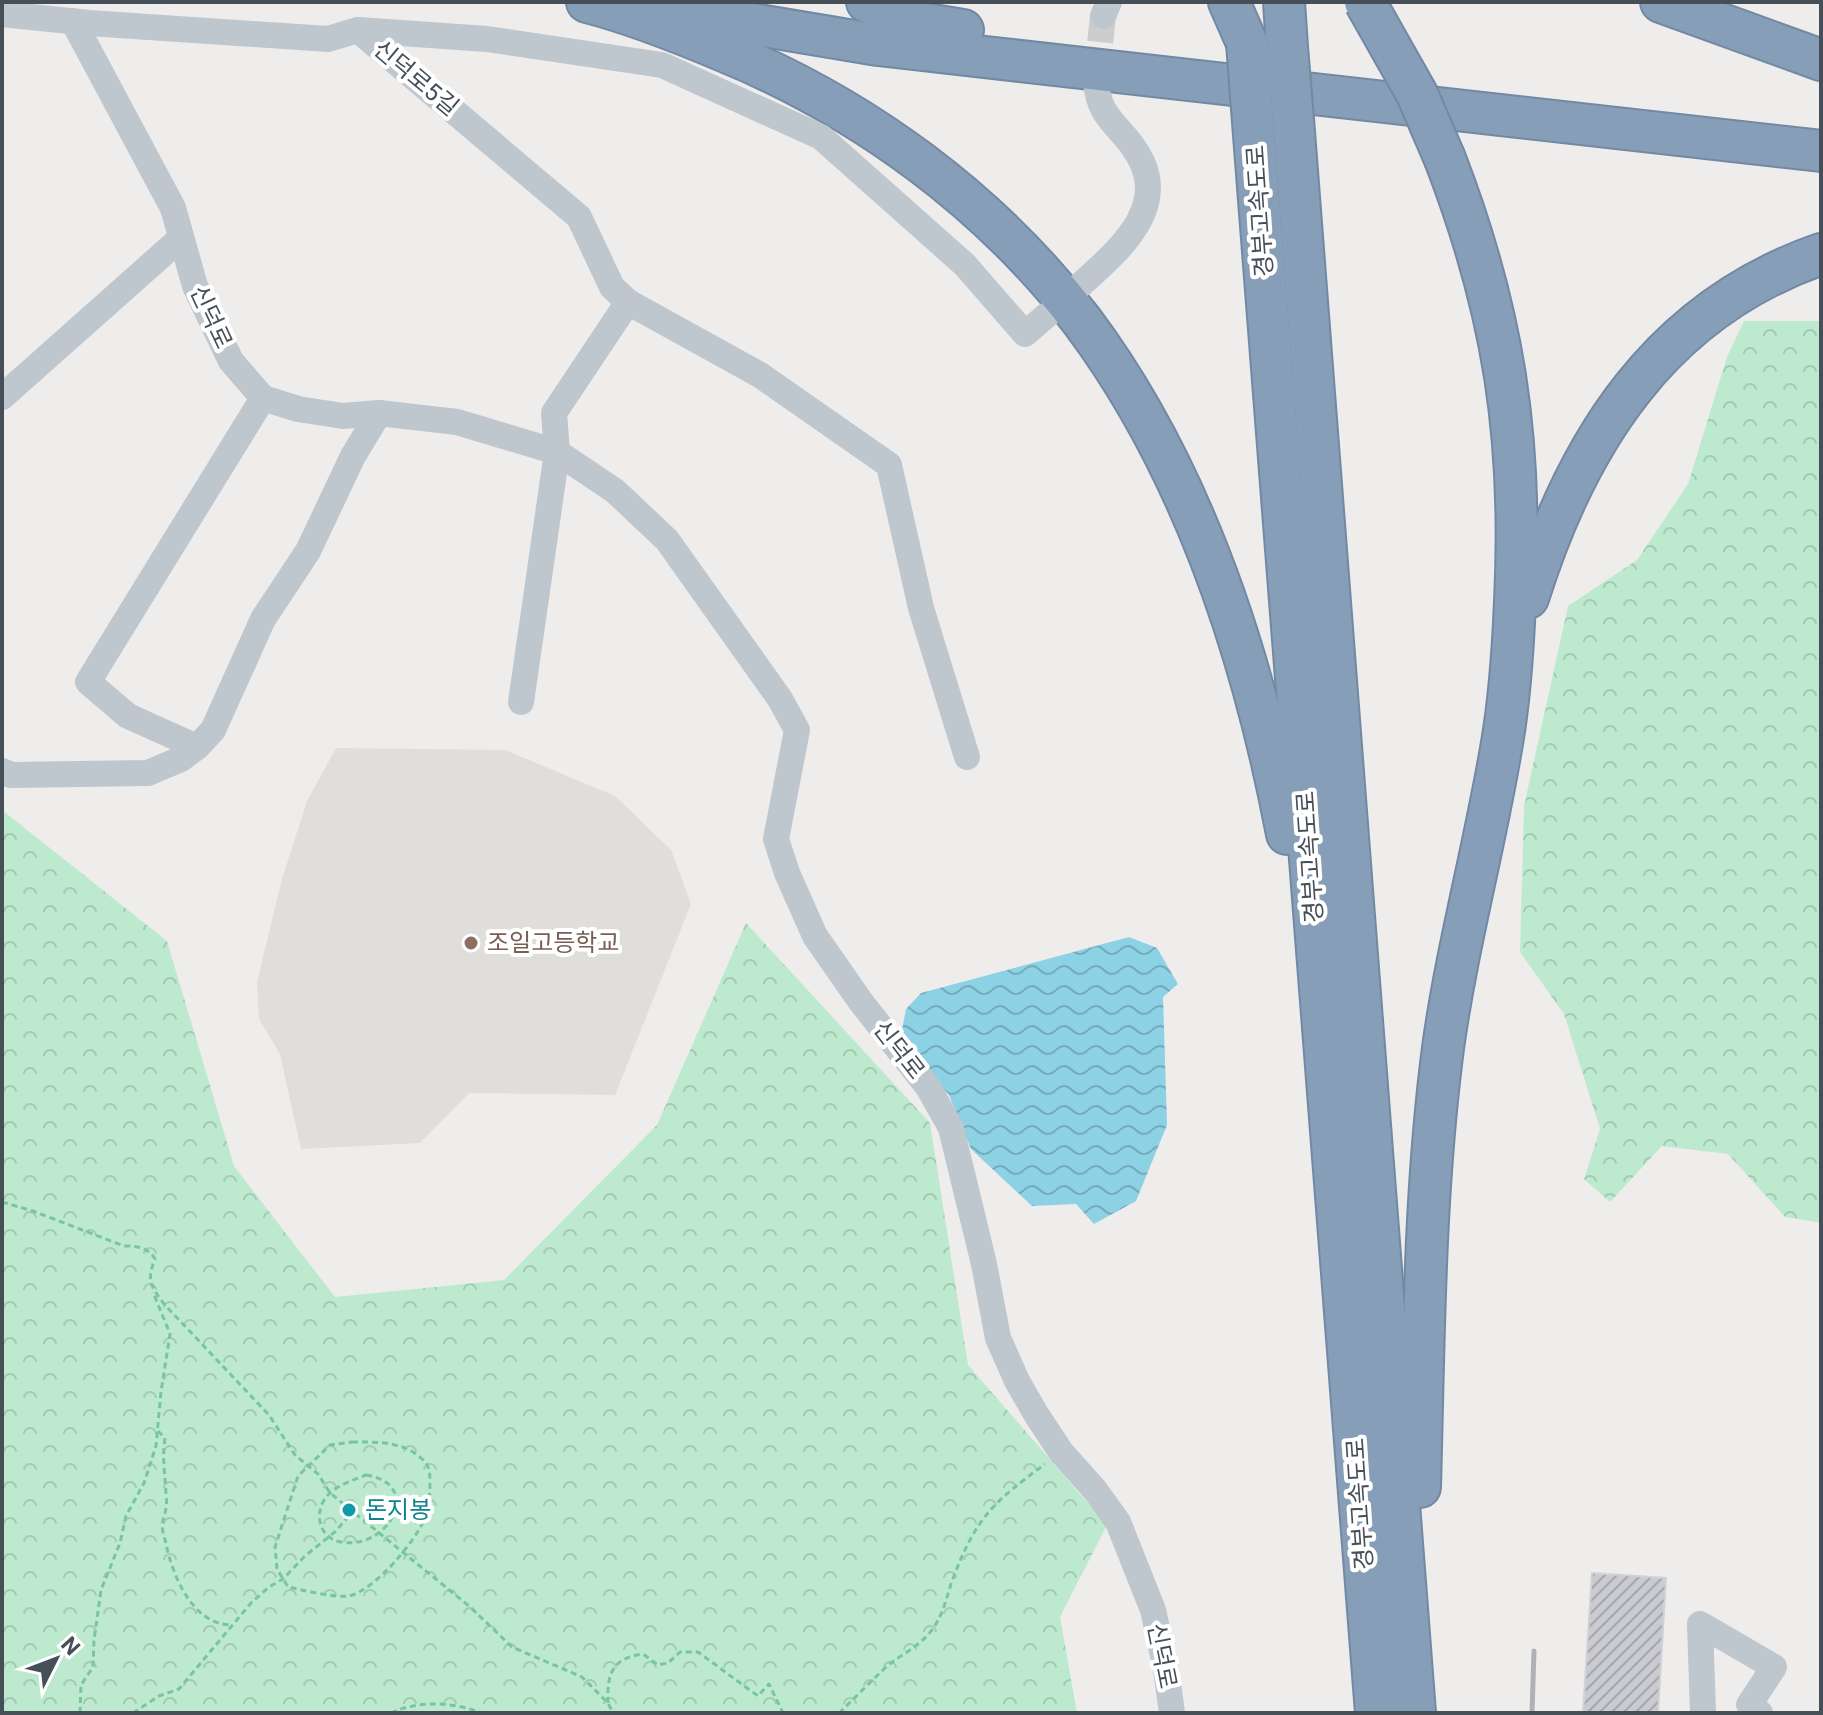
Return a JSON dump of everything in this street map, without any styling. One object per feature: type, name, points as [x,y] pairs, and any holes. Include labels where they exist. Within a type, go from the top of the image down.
[{"type":"highway","points":[[587,2],[669,28],[750,61],[822,97],[893,140],[1009,241],[1064,301],[1103,351],[1171,471],[1205,547],[1234,625],[1282,806],[1325,1050]]},
{"type":"highway","points":[[617,2],[878,45],[1821,151]]},
{"type":"highway","points":[[867,2],[896,16],[935,27],[1664,107],[1821,131]]},
{"type":"highway","points":[[1229,2],[1247,43]]},
{"type":"highway","name":"경부고속도로","points":[[1244,2],[1376,1713]]},
{"type":"highway","name":"경부고속도로","points":[[1284,2],[1415,1708]]},
{"type":"highway","points":[[1365,2],[1411,83],[1445,159],[1486,282],[1505,363],[1513,416],[1517,487],[1517,549],[1509,688]]},
{"type":"highway","points":[[1669,5],[1821,60]]},
{"type":"highway","points":[[1415,1708],[1428,1220],[1435,1119],[1453,988],[1494,786],[1519,628],[1545,549],[1579,470],[1622,400],[1658,359],[1712,312],[1759,281],[1821,254]]},
{"type":"street","points":[[2,14],[73,21]]},
{"type":"street","name":"신덕로5길","points":[[73,21],[328,39],[358,30],[579,217],[612,287],[628,302]]},
{"type":"street","name":"신덕로","points":[[73,21],[173,208],[195,286],[231,361],[263,398],[298,409],[343,416],[379,413],[457,422],[557,452],[615,491],[667,540],[780,699],[797,730],[776,839],[787,873],[815,936],[861,1002],[928,1087],[951,1128],[984,1264],[998,1338],[1017,1381],[1061,1452],[1118,1522],[1153,1610],[1172,1713]]},
{"type":"street","points":[[358,30],[487,39],[662,65],[821,137],[965,265],[1025,334],[1047,315]]},
{"type":"street","points":[[1077,288],[1115,254],[1135,229],[1144,211],[1148,187],[1144,167],[1131,144],[1111,124],[1102,108],[1096,81]]},
{"type":"street","points":[[2,397],[181,238]]},
{"type":"street","points":[[521,702],[557,452],[554,413],[628,302],[760,375],[889,465],[921,608],[967,757]]},
{"type":"street","points":[[197,747],[128,716],[88,682],[263,398]]},
{"type":"street","points":[[2,771],[11,775],[148,773],[181,759],[197,747],[213,730],[263,619],[308,551],[353,456],[379,413]]},
{"type":"street","points":[[1703,1713],[1700,1624],[1774,1667],[1749,1705],[1760,1713]]},
{"type":"path","points":[[3,1203],[33,1211],[124,1246],[138,1246],[150,1251],[155,1259],[149,1274],[155,1302],[168,1324],[170,1334],[156,1446],[144,1483],[126,1516],[120,1543],[101,1590],[93,1667],[81,1685],[80,1713]]},
{"type":"path","points":[[152,1288],[215,1360],[269,1415],[295,1455],[318,1474],[330,1493],[469,1606],[512,1647],[582,1677],[608,1703],[613,1713]]},
{"type":"path","points":[[158,1430],[165,1438],[162,1456],[167,1512],[162,1526],[177,1578],[204,1616],[217,1625],[232,1625]]},
{"type":"path","points":[[352,1442],[381,1442],[400,1446],[423,1459],[430,1475],[430,1500],[415,1538],[402,1551],[364,1589],[348,1596],[288,1587],[277,1569],[275,1547],[298,1476],[330,1445],[352,1442]]},
{"type":"path","points":[[839,1713],[885,1668],[922,1644],[948,1600],[953,1578],[972,1531],[987,1511],[1061,1452]]},
{"type":"path","points":[[366,1475],[389,1484],[397,1499],[393,1519],[380,1533],[355,1543],[327,1538],[322,1532],[321,1505],[330,1493],[366,1475]]},
{"type":"path","points":[[133,1713],[159,1696],[179,1689],[251,1603],[283,1579],[352,1512]]},
{"type":"path","points":[[608,1703],[608,1684],[615,1665],[623,1659],[643,1654],[658,1665],[668,1663],[680,1652],[698,1652],[758,1696],[769,1684],[783,1713]]},
{"type":"path","points":[[391,1713],[411,1705],[449,1704],[482,1713]]},
{"type":"shaded area","name":"조일고등학교","points":[[336,748],[505,750],[615,796],[671,850],[691,904],[615,1095],[469,1093],[420,1143],[301,1149],[280,1054],[259,1019],[257,982],[282,879],[307,801]]},
{"type":"green space","points":[[1744,321],[1821,321],[1821,1223],[1785,1217],[1728,1154],[1662,1146],[1610,1202],[1584,1179],[1600,1129],[1564,1014],[1520,952],[1524,806],[1568,606],[1637,560],[1688,484],[1727,357]]},
{"type":"green space","points":[[2,810],[167,941],[234,1166],[335,1297],[504,1280],[657,1125],[746,923],[930,1123],[968,1365],[1107,1525],[1060,1617],[1077,1713],[2,1713]]},
{"type":"water","points":[[1129,937],[1157,948],[1178,984],[1163,997],[1167,1125],[1136,1201],[1094,1224],[1076,1204],[1032,1206],[971,1149],[949,1095],[900,1040],[906,1009],[921,993]]},
{"type":"building","points":[[1592,1573],[1666,1578],[1658,1713],[1583,1713]]},
{"type":"tunnel","points":[[1096,81],[1103,16]]},
{"type":"railway","points":[[1532,1713],[1534,1651]]},
{"type":"place","name":"조일고등학교","points":[[471,943]]},
{"type":"place","name":"돈지봉","points":[[349,1510]]}]
